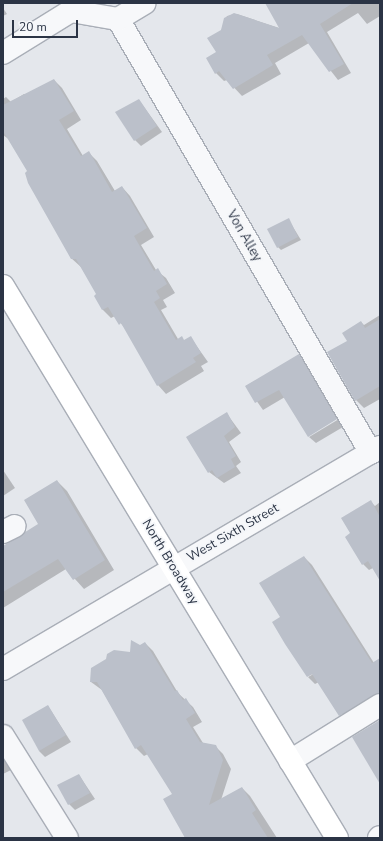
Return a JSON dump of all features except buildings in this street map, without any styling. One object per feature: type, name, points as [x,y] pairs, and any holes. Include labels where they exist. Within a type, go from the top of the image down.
[{"type":"main road","name":"North Broadway","points":[[3,286],[337,838]]},
{"type":"street","points":[[3,53],[71,7],[118,19],[145,3]]},
{"type":"street","name":"Von Alley","points":[[118,19],[375,450]]},
{"type":"street","name":"West Sixth Street","points":[[3,668],[375,450]]},
{"type":"street","points":[[290,761],[380,706]]},
{"type":"street","points":[[3,736],[67,838]]}]
